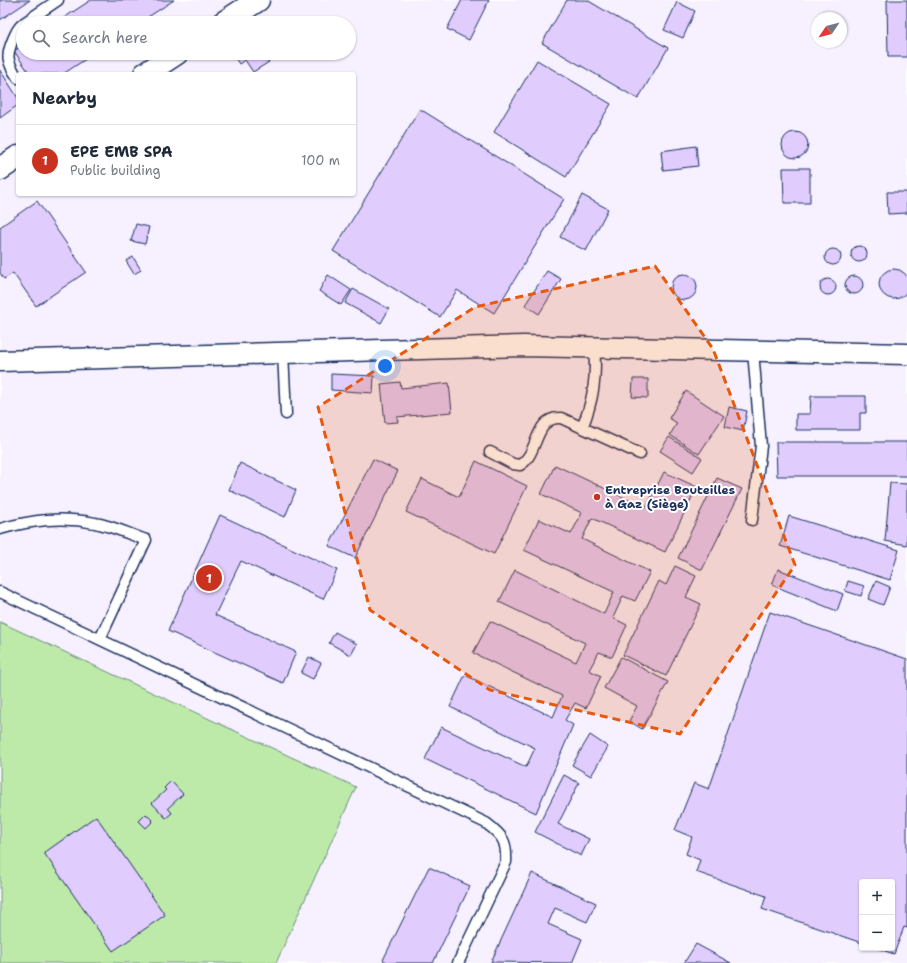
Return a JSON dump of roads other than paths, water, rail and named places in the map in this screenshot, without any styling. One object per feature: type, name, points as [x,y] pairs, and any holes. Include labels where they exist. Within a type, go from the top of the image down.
[{"type":"main road","points":[[234,16],[258,0]]},
{"type":"main road","points":[[148,72],[166,60]]},
{"type":"main road","points":[[0,169],[16,158]]},
{"type":"street","points":[[0,361],[524,346],[907,354]]},
{"type":"lane","points":[[34,16],[58,0]]},
{"type":"lane","points":[[16,34],[8,52],[10,66],[16,75]]},
{"type":"lane","points":[[582,428],[594,391],[596,364],[594,348]]},
{"type":"lane","points":[[752,520],[761,446],[753,351]]},
{"type":"lane","points":[[283,353],[286,414]]},
{"type":"lane","points":[[490,452],[513,464],[520,465],[526,460],[544,426],[551,419],[561,418],[640,454]]},
{"type":"lane","points":[[0,529],[27,522],[60,518],[96,523],[146,540],[100,639]]},
{"type":"lane","points":[[0,592],[486,822],[500,834],[506,846],[506,862],[458,963]]},
{"type":"place","name":"Entreprise Bouteilles à Gaz (Siège)","points":[[597,497]]},
{"type":"place","name":"EPE EMB SPA","points":[[209,578]]}]
